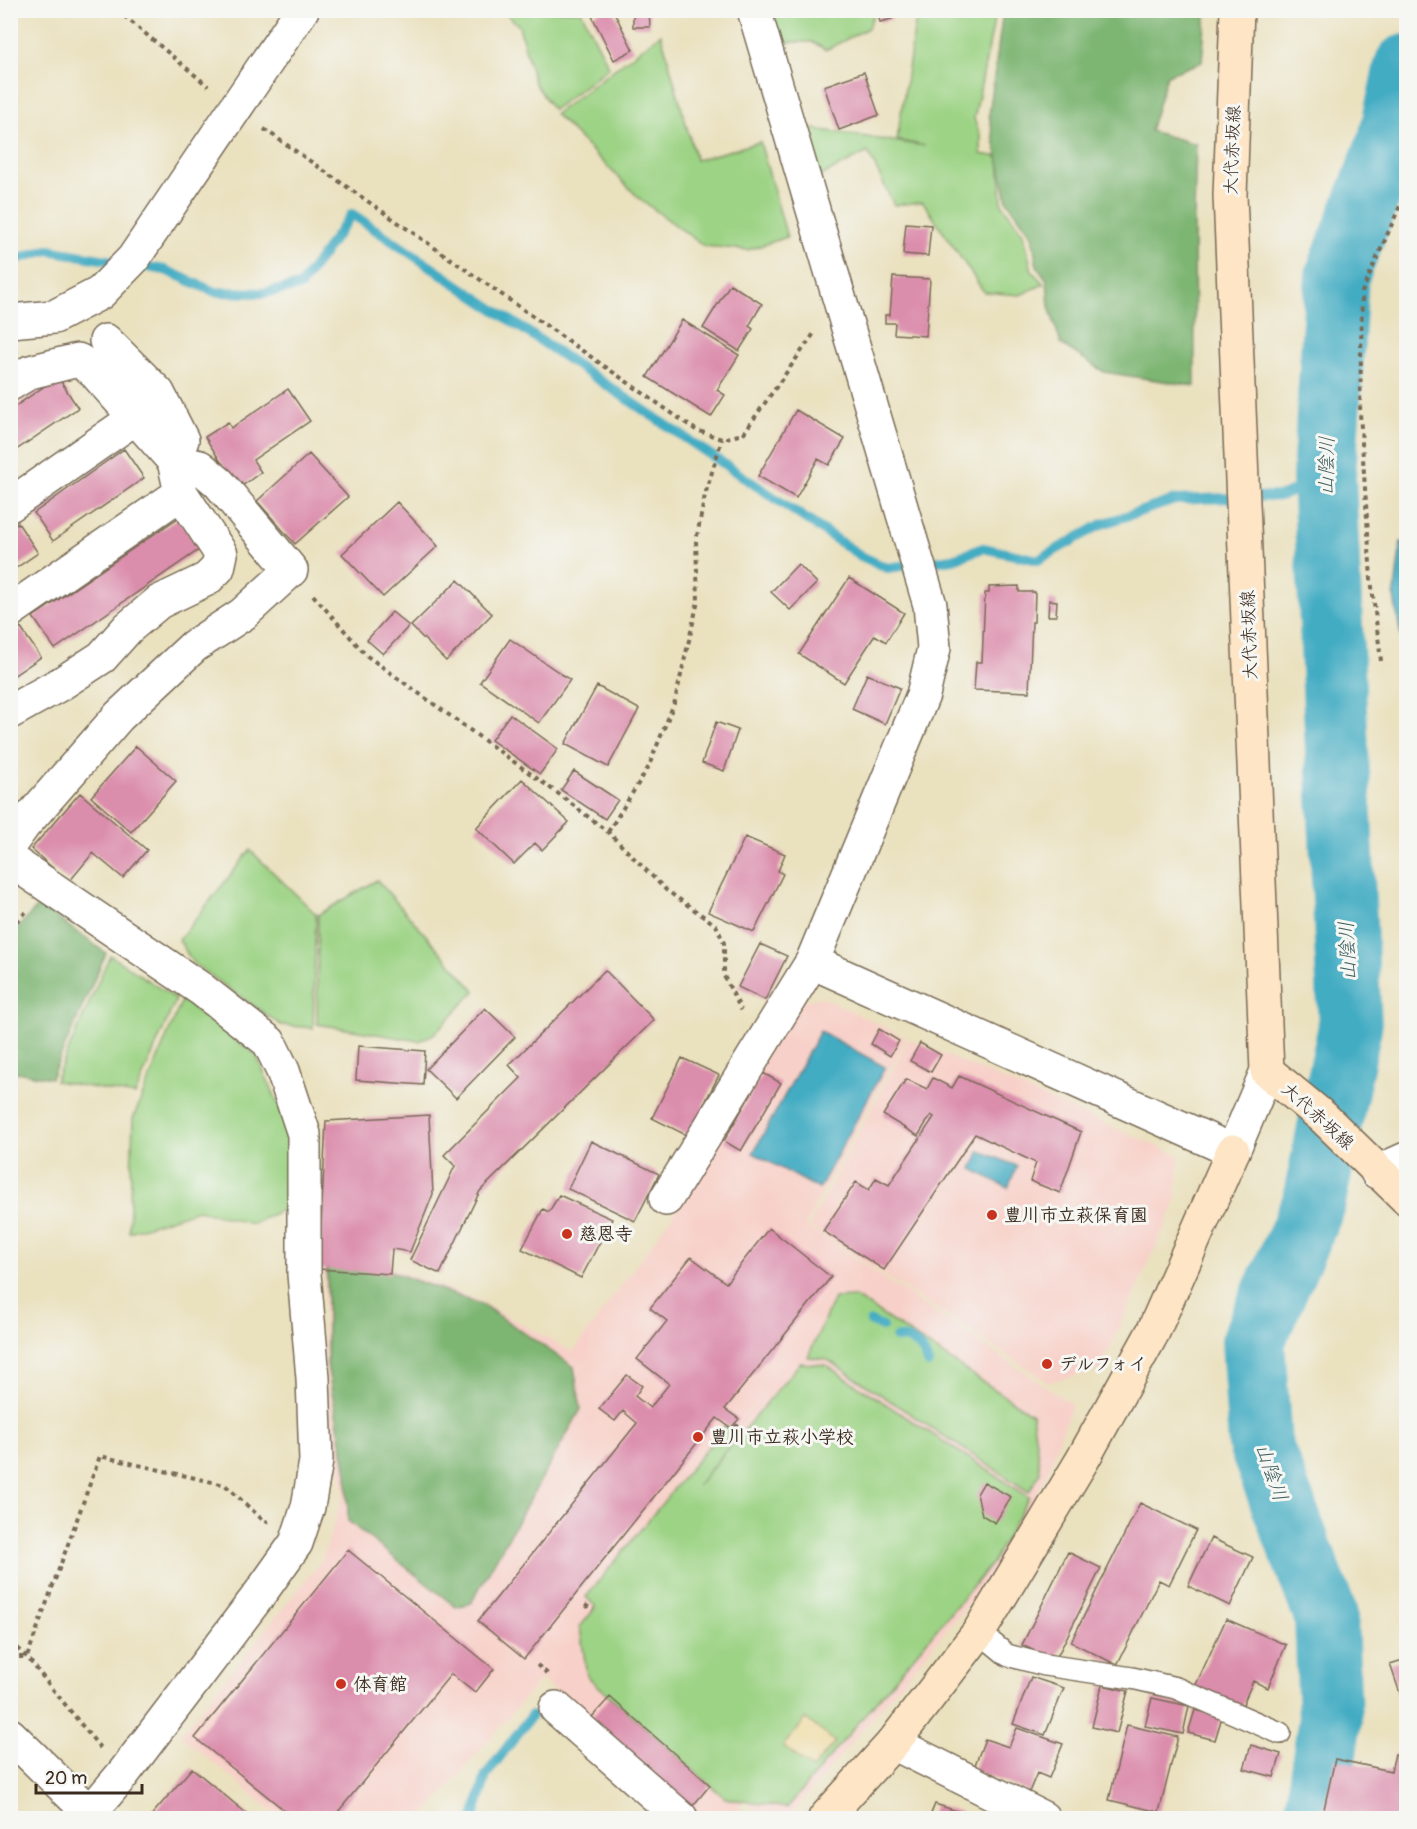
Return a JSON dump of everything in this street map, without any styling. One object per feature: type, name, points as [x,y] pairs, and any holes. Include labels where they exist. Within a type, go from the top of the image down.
[{"type":"main road","name":"大代赤坂線","points":[[1237,10],[1230,195],[1267,1071],[1324,1118],[1392,1166],[1407,1198]]},
{"type":"main road","points":[[825,1818],[893,1743],[979,1632],[1083,1459],[1153,1332],[1233,1151]]},
{"type":"street","points":[[10,321],[54,317],[100,293],[133,260],[302,10]]},
{"type":"street","points":[[666,1199],[812,962],[923,695],[934,648],[930,605],[754,10]]},
{"type":"street","points":[[106,340],[158,393],[182,440],[174,461]]},
{"type":"street","points":[[10,384],[30,372],[78,360],[92,369],[174,461],[181,493],[221,554],[218,568],[207,579],[159,602],[128,628],[102,657],[10,712]]},
{"type":"street","points":[[10,506],[135,418]]},
{"type":"street","points":[[10,844],[119,716],[194,646],[243,614],[291,570],[219,483],[200,467],[174,461]]},
{"type":"street","points":[[10,611],[181,493]]},
{"type":"street","points":[[10,860],[218,1002],[269,1042],[283,1071],[304,1134],[304,1274],[313,1378],[316,1461],[308,1507],[296,1543],[92,1816],[10,1735]]},
{"type":"street","points":[[812,962],[1233,1151],[1267,1071]]},
{"type":"street","points":[[555,1694],[681,1818]]},
{"type":"street","points":[[893,1743],[1043,1818]]},
{"type":"lane","points":[[979,1632],[1007,1655],[1045,1665],[1131,1678],[1176,1688],[1280,1733]]},
{"type":"path","points":[[117,10],[235,109],[696,430],[722,439],[743,434],[811,335],[843,308]]},
{"type":"path","points":[[1381,661],[1371,579],[1360,413],[1362,292],[1407,192]]},
{"type":"path","points":[[608,832],[648,768],[675,701],[698,601],[696,541],[705,495],[722,439]]},
{"type":"path","points":[[291,570],[367,656],[477,734],[608,832],[666,891],[716,925],[724,943],[723,976],[744,1016]]},
{"type":"path","points":[[735,1425],[743,1429]]},
{"type":"path","points":[[27,1657],[100,1456],[225,1485],[265,1522],[293,1504],[308,1507]]},
{"type":"path","points":[[585,1605],[593,1610]]},
{"type":"path","points":[[10,1642],[27,1657],[123,1774]]},
{"type":"path","points":[[10,1657],[27,1657]]},
{"type":"path","points":[[537,1665],[555,1694]]},
{"type":"shaded area","name":"豊川市立萩小学校","points":[[822,997],[907,1038],[805,1225],[1072,1404],[1048,1471],[996,1571],[788,1818],[765,1818],[745,1801],[729,1818],[701,1818],[541,1679],[422,1818],[281,1818],[180,1735],[322,1560],[344,1492],[324,1363],[324,1242],[477,1300],[573,1352],[672,1216],[796,1003]]},
{"type":"shaded area","name":"豊川市立萩保育園","points":[[909,1039],[1180,1156],[1175,1204],[1100,1370],[1048,1382],[809,1226]]},
{"type":"green space","points":[[503,11],[581,11],[609,67],[553,110],[534,82],[519,26]]},
{"type":"green space","points":[[763,11],[875,11],[868,28],[826,50],[812,42],[771,42]]},
{"type":"green space","points":[[917,11],[996,11],[974,119],[981,137],[981,154],[999,157],[1002,204],[1023,233],[1032,271],[1044,284],[1020,295],[984,292],[923,202],[894,205],[868,152],[813,180],[795,126],[925,146],[897,140]]},
{"type":"green space","points":[[1003,11],[1206,11],[1202,62],[1167,75],[1150,131],[1196,144],[1195,386],[1104,372],[1061,344],[1049,306],[1047,280],[1037,266],[1032,235],[1007,201],[989,115]]},
{"type":"green space","points":[[661,34],[696,160],[760,142],[787,237],[748,250],[704,246],[640,199],[555,114]]},
{"type":"green space","points":[[250,850],[316,914],[313,1028],[281,1025],[193,963],[179,940]]},
{"type":"green space","points":[[377,880],[475,991],[434,1034],[419,1041],[317,1024],[318,915]]},
{"type":"green space","points":[[39,905],[106,953],[51,1078],[11,1071],[11,935]]},
{"type":"green space","points":[[110,955],[176,999],[135,1095],[55,1081]]},
{"type":"green space","points":[[182,1000],[256,1055],[289,1127],[286,1208],[252,1224],[198,1210],[129,1232],[133,1119]]},
{"type":"green space","points":[[327,1248],[483,1305],[574,1367],[581,1409],[471,1603],[456,1607],[348,1521],[347,1473],[327,1365]]},
{"type":"green space","points":[[855,1297],[1032,1414],[1040,1472],[1029,1492],[828,1360],[808,1357],[834,1298]]},
{"type":"green space","points":[[800,1363],[826,1365],[1029,1497],[992,1563],[787,1808],[725,1798],[587,1676],[580,1627],[596,1607],[586,1597],[725,1426],[738,1435],[697,1486]]},
{"type":"sand","points":[[806,1719],[835,1742],[812,1769],[783,1746]]},
{"type":"water","points":[[1401,542],[1406,542],[1406,728],[1404,731],[1405,660],[1394,597]]},
{"type":"water","points":[[820,1031],[885,1067],[819,1189],[753,1153]]},
{"type":"water","points":[[980,1151],[1017,1166],[1008,1188],[972,1169]]},
{"type":"building","points":[[602,10],[613,10],[633,50],[614,60],[592,16]]},
{"type":"building","points":[[633,10],[649,10],[650,27],[633,27]]},
{"type":"building","points":[[890,10],[892,19],[880,22],[877,12]]},
{"type":"building","points":[[864,72],[879,115],[839,130],[824,86]]},
{"type":"building","points":[[906,223],[931,225],[928,256],[903,254]]},
{"type":"building","points":[[893,277],[930,279],[926,336],[894,334],[895,323],[885,323],[885,315],[890,315]]},
{"type":"building","points":[[730,284],[762,304],[749,326],[753,329],[739,351],[703,328]]},
{"type":"building","points":[[682,320],[739,355],[717,390],[725,395],[711,417],[647,377]]},
{"type":"building","points":[[58,377],[78,408],[10,454],[10,410]]},
{"type":"building","points":[[288,389],[310,421],[253,460],[261,472],[238,489],[205,437],[228,422],[231,428]]},
{"type":"building","points":[[796,410],[845,439],[829,465],[818,459],[796,498],[758,476]]},
{"type":"building","points":[[124,449],[144,478],[53,541],[34,513]]},
{"type":"building","points":[[309,454],[348,497],[295,544],[257,501]]},
{"type":"building","points":[[397,502],[438,546],[383,597],[342,554]]},
{"type":"building","points":[[178,518],[200,549],[55,649],[33,617]]},
{"type":"building","points":[[18,523],[38,553],[10,572],[10,528]]},
{"type":"building","points":[[798,564],[817,583],[790,610],[771,592]]},
{"type":"building","points":[[849,578],[904,613],[886,642],[875,635],[844,683],[799,654]]},
{"type":"building","points":[[458,580],[492,614],[446,661],[411,626]]},
{"type":"building","points":[[1019,586],[1019,592],[1035,592],[1029,692],[974,690],[976,662],[982,662],[985,593],[989,593],[989,587]]},
{"type":"building","points":[[1049,600],[1057,601],[1056,616],[1048,616]]},
{"type":"building","points":[[392,612],[409,626],[383,654],[367,640]]},
{"type":"building","points":[[20,627],[41,657],[10,678],[10,634]]},
{"type":"building","points":[[510,639],[570,680],[539,723],[480,682]]},
{"type":"building","points":[[867,674],[900,688],[885,724],[852,709]]},
{"type":"building","points":[[597,686],[639,709],[608,767],[565,744]]},
{"type":"building","points":[[510,714],[558,749],[540,774],[491,740]]},
{"type":"building","points":[[716,722],[738,730],[724,771],[702,763]]},
{"type":"building","points":[[136,746],[176,781],[131,832],[91,797]]},
{"type":"building","points":[[574,771],[618,800],[605,819],[561,790]]},
{"type":"building","points":[[522,779],[569,822],[542,850],[535,843],[514,864],[476,828]]},
{"type":"building","points":[[80,793],[147,850],[123,878],[93,853],[69,882],[31,849]]},
{"type":"building","points":[[745,837],[785,854],[778,871],[783,874],[754,932],[708,912]]},
{"type":"building","points":[[760,944],[787,956],[765,1000],[738,987]]},
{"type":"building","points":[[605,970],[654,1020],[480,1191],[440,1274],[410,1260],[455,1166],[444,1155],[521,1078],[509,1065]]},
{"type":"building","points":[[485,1008],[515,1037],[456,1098],[426,1069]]},
{"type":"building","points":[[879,1029],[899,1041],[890,1056],[871,1044]]},
{"type":"building","points":[[920,1043],[941,1055],[931,1072],[910,1061]]},
{"type":"building","points":[[358,1046],[425,1051],[423,1085],[356,1080]]},
{"type":"building","points":[[682,1058],[719,1075],[703,1106],[708,1107],[692,1138],[652,1118]]},
{"type":"building","points":[[763,1073],[781,1083],[741,1151],[724,1141]]},
{"type":"building","name":"豊川市立萩保育園","points":[[959,1076],[1081,1132],[1060,1193],[1030,1181],[1036,1163],[975,1134],[884,1270],[823,1231],[856,1182],[869,1190],[876,1178],[889,1185],[934,1117],[931,1115],[918,1136],[883,1115],[906,1079],[927,1089],[933,1078],[952,1088]]},
{"type":"building","points":[[429,1115],[433,1194],[410,1252],[392,1249],[390,1274],[319,1269],[326,1121]]},
{"type":"building","points":[[591,1141],[659,1174],[635,1221],[568,1189]]},
{"type":"building","name":"慈恩寺","points":[[559,1195],[612,1219],[581,1278],[522,1249],[543,1209],[549,1212]]},
{"type":"building","points":[[769,1228],[831,1277],[725,1409],[739,1419],[731,1428],[717,1418],[524,1659],[478,1621],[637,1423],[623,1411],[615,1421],[599,1409],[627,1375],[642,1386],[635,1396],[650,1408],[669,1384],[637,1359],[667,1321],[650,1308],[691,1257],[726,1283]]},
{"type":"building","points":[[984,1482],[1011,1497],[995,1523],[982,1515],[977,1494]]},
{"type":"building","points":[[1140,1503],[1196,1530],[1169,1585],[1159,1580],[1117,1665],[1071,1642]]},
{"type":"building","points":[[1211,1538],[1253,1557],[1230,1606],[1188,1586]]},
{"type":"building","name":"体育館","points":[[348,1550],[494,1669],[475,1693],[451,1674],[333,1818],[294,1818],[195,1738]]},
{"type":"building","points":[[1068,1552],[1101,1568],[1055,1661],[1022,1645]]},
{"type":"building","points":[[1226,1619],[1286,1645],[1268,1688],[1253,1681],[1240,1711],[1193,1691]]},
{"type":"building","points":[[1406,1659],[1406,1711],[1390,1664]]},
{"type":"building","points":[[1031,1677],[1064,1688],[1045,1735],[1013,1724]]},
{"type":"building","points":[[1102,1685],[1128,1691],[1117,1733],[1092,1727]]},
{"type":"building","points":[[610,1697],[710,1785],[692,1807],[591,1718]]},
{"type":"building","points":[[1152,1698],[1189,1706],[1183,1734],[1145,1726]]},
{"type":"building","points":[[1195,1710],[1222,1717],[1215,1740],[1188,1733]]},
{"type":"building","points":[[1127,1725],[1178,1737],[1159,1812],[1109,1800]]},
{"type":"building","points":[[1017,1728],[1063,1744],[1049,1778],[1037,1773],[1029,1792],[973,1770],[985,1739],[1009,1747]]},
{"type":"building","points":[[1251,1745],[1281,1754],[1274,1777],[1244,1769]]},
{"type":"building","points":[[1395,1754],[1406,1757],[1406,1818],[1322,1818],[1335,1759],[1391,1771]]},
{"type":"building","points":[[192,1768],[252,1818],[149,1818]]},
{"type":"building","points":[[935,1804],[978,1818],[925,1818],[927,1815],[930,1816]]},
{"type":"waterway","name":"山陰川","points":[[1315,1818],[1330,1719],[1326,1616],[1260,1444],[1253,1341],[1313,1206],[1350,1027],[1324,477],[1337,276],[1390,140],[1406,66]]},
{"type":"waterway","points":[[10,261],[48,250],[165,270],[215,292],[263,293],[300,286],[352,214],[861,556],[887,568],[953,559],[983,548],[1038,560],[1102,524],[1175,500],[1282,496],[1324,477]]},
{"type":"waterway","points":[[871,1322],[882,1327]]},
{"type":"waterway","points":[[896,1338],[908,1339],[917,1344],[928,1363]]},
{"type":"waterway","points":[[474,1818],[486,1775],[531,1716]]},
{"type":"place","name":"豊川市立萩保育園","points":[[992,1215]]},
{"type":"place","name":"慈恩寺","points":[[567,1234]]},
{"type":"place","name":"デルフォイ","points":[[1047,1364]]},
{"type":"place","name":"豊川市立萩小学校","points":[[698,1437]]},
{"type":"place","name":"体育館","points":[[341,1684]]}]
